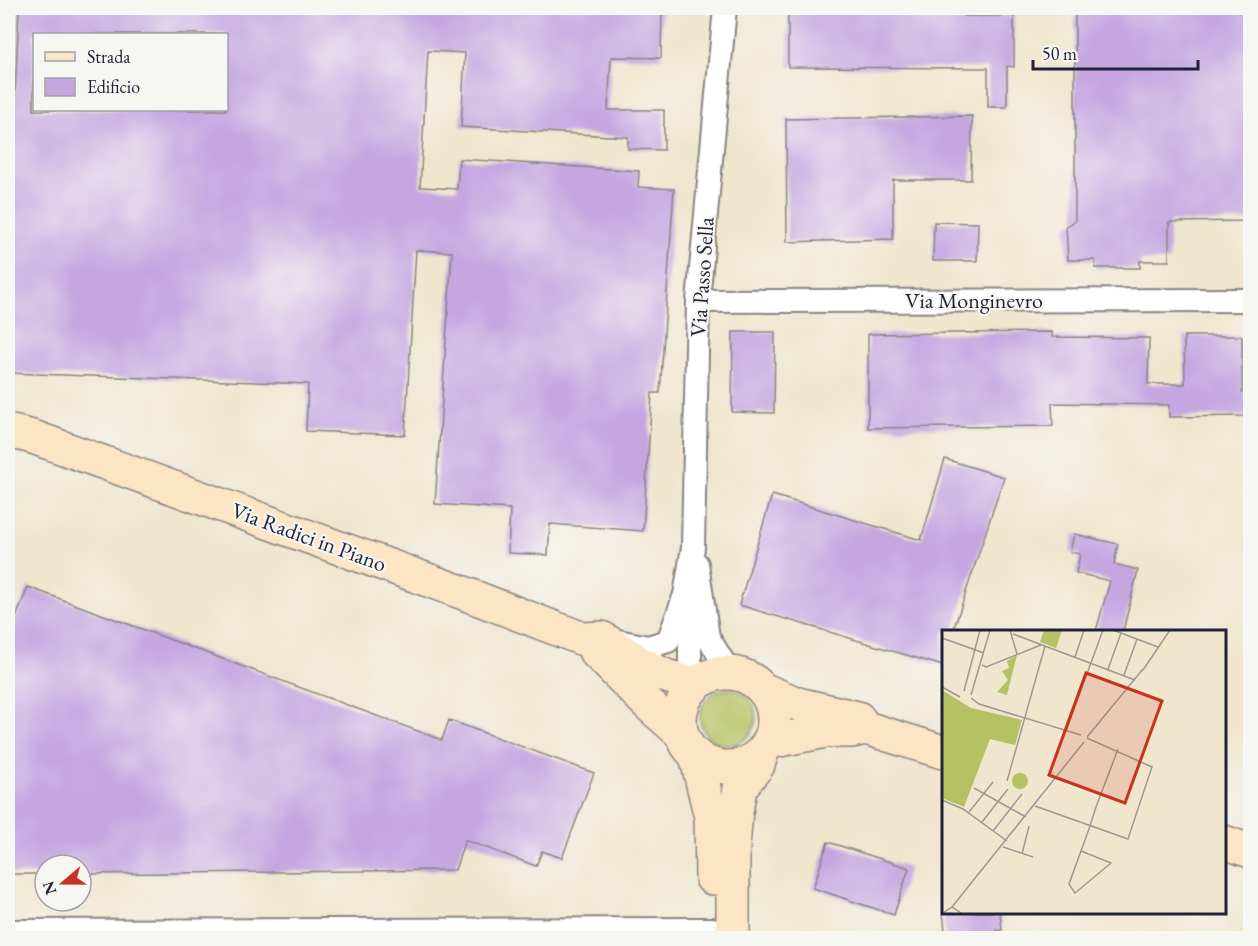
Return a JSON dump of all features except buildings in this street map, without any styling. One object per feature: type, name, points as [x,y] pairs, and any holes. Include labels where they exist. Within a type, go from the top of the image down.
[{"type":"street","name":"Via Passo Sella","points":[[593,638],[648,647],[668,640],[686,595],[693,547],[698,301],[726,8]]},
{"type":"street","name":"Via Monginevro","points":[[698,301],[1251,300]]},
{"type":"street","name":"Via Radici in Piano","points":[[16,430],[593,638]]},
{"type":"street","name":"Via Passo Sella","points":[[693,547],[708,637],[708,680]]},
{"type":"street","name":"Via Passo Sella","points":[[686,595],[690,614],[690,662],[708,680]]},
{"type":"street","points":[[593,638],[666,676],[708,680],[742,675],[762,689],[770,701],[774,714],[773,729],[758,765],[740,788],[719,935]]},
{"type":"street","points":[[593,638],[649,705],[708,764],[730,767],[750,761],[765,747],[826,731],[851,731],[866,728],[942,752]]},
{"type":"street","points":[[708,680],[684,701],[680,712],[711,818],[719,935]]},
{"type":"street","points":[[762,689],[798,704],[858,718],[866,728]]},
{"type":"street","points":[[1225,842],[1251,850]]},
{"type":"street","points":[[8,931],[719,935]]},
{"type":"green space","points":[[728,689],[739,691],[748,697],[754,706],[756,717],[754,728],[748,737],[739,743],[728,745],[717,743],[708,737],[702,728],[700,717],[702,706],[708,697],[717,691]]}]
